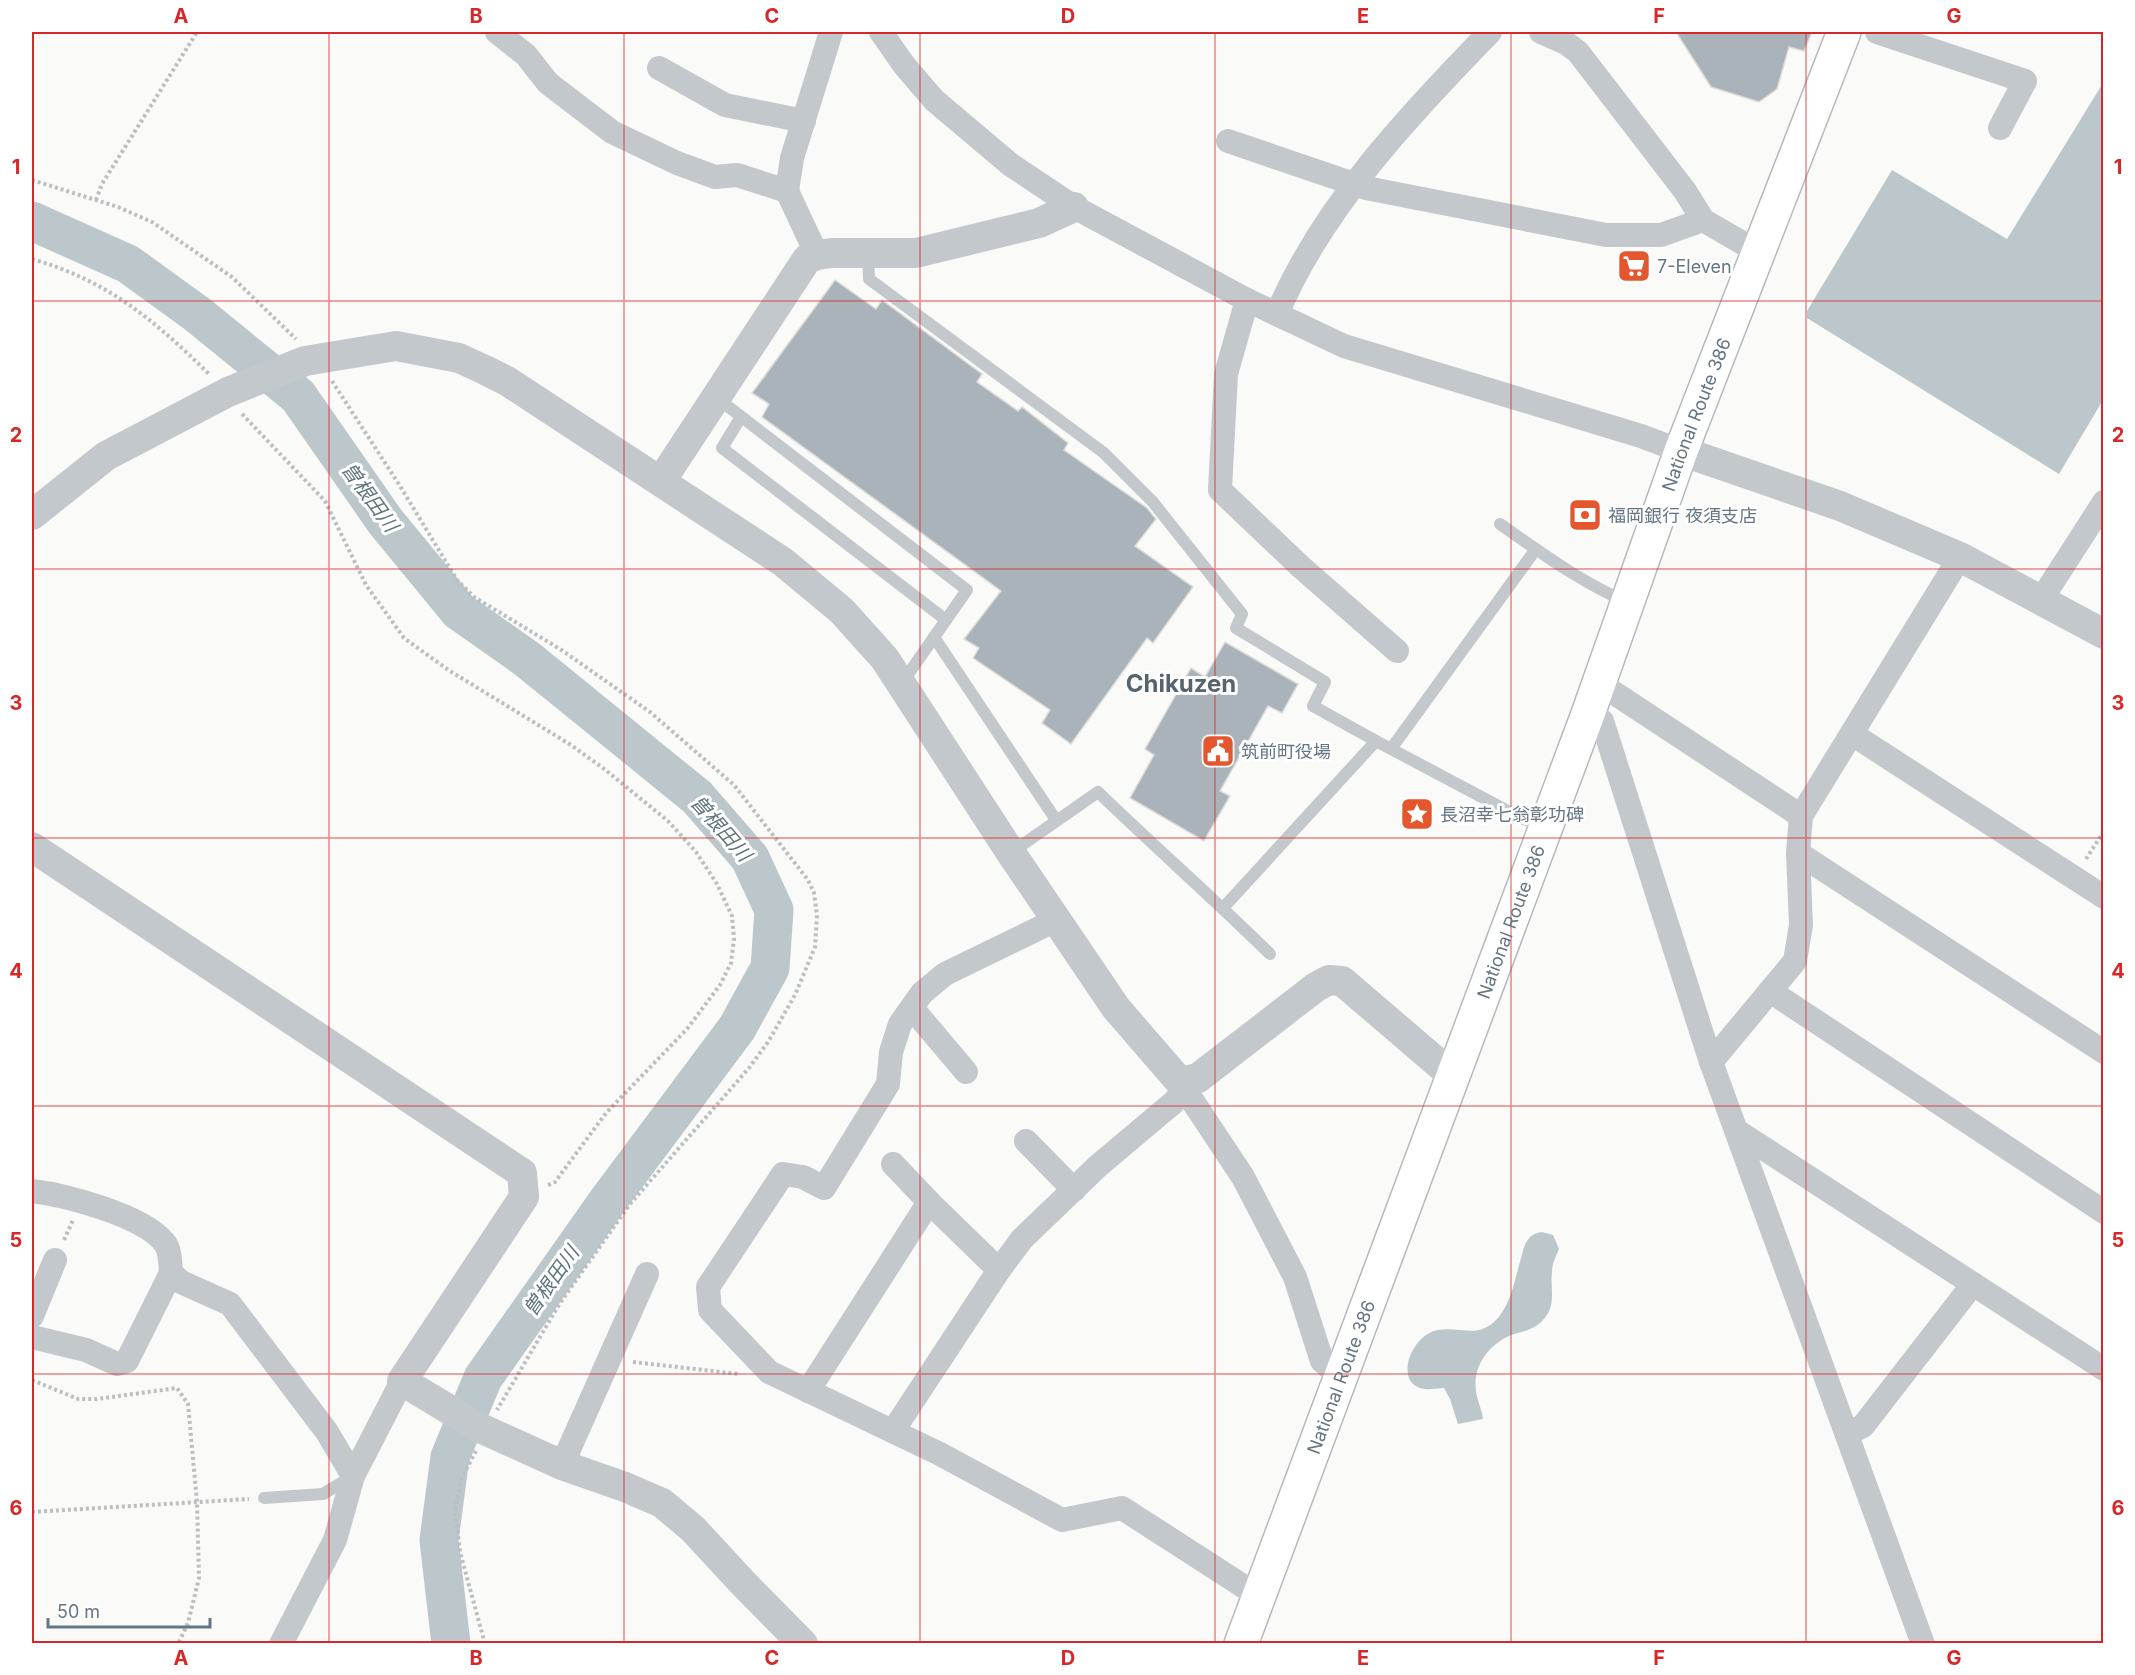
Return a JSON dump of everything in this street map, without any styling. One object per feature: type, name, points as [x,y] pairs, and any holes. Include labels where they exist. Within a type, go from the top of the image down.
[{"type":"highway","name":"National Route 386","points":[[1241,1644],[1588,714],[1681,451],[1844,32]]},
{"type":"street","points":[[497,32],[526,56],[548,83],[612,132],[677,163],[715,177],[737,175],[787,191]]},
{"type":"street","points":[[817,255],[787,191],[792,158],[831,32]]},
{"type":"street","points":[[881,32],[904,65],[934,100],[1011,165],[1074,207],[1247,300],[1344,346],[1641,436],[1840,506],[1959,557],[2103,634]]},
{"type":"street","points":[[1277,314],[1308,250],[1355,185],[1427,96],[1490,32]]},
{"type":"street","points":[[1541,32],[1566,43],[1578,40],[1578,52],[1685,191],[1703,220],[1758,252]]},
{"type":"street","points":[[1877,32],[2025,81],[2000,128]]},
{"type":"street","points":[[659,68],[725,105],[804,120]]},
{"type":"street","points":[[1228,141],[1366,188],[1606,235],[1661,235],[1703,220]]},
{"type":"street","points":[[661,481],[807,259],[817,255],[916,253],[1039,223],[1074,207]]},
{"type":"street","points":[[1247,300],[1226,374],[1220,490],[1301,567],[1397,651]]},
{"type":"street","points":[[32,515],[106,456],[225,394],[310,360],[396,346],[459,358],[507,381],[661,481],[783,562],[842,611],[885,659],[1011,853],[1116,1008],[1182,1087],[1243,1178],[1294,1277],[1322,1361],[1340,1377]]},
{"type":"street","points":[[2041,600],[2103,502]]},
{"type":"street","points":[[1711,1062],[1795,961],[1801,925],[1798,852],[1801,816],[1959,557]]},
{"type":"street","points":[[1599,683],[1801,816]]},
{"type":"street","points":[[1588,714],[1602,721],[1711,1062],[1923,1644]]},
{"type":"street","points":[[1852,734],[2103,897]]},
{"type":"street","points":[[32,847],[522,1173],[524,1197],[413,1388],[353,1476],[335,1540],[281,1644]]},
{"type":"street","points":[[1798,852],[2103,1052]]},
{"type":"street","points":[[1056,920],[945,974],[922,993],[900,1024],[891,1052],[888,1084],[824,1188],[803,1177],[783,1174],[708,1287],[710,1310],[769,1372],[893,1431],[1062,1520],[1122,1508],[1260,1596]]},
{"type":"street","points":[[893,1431],[999,1270],[1022,1239],[1098,1166],[1174,1102],[1182,1087],[1198,1078],[1310,991],[1329,980],[1342,981],[1453,1076]]},
{"type":"street","points":[[1770,991],[2103,1212]]},
{"type":"street","points":[[912,1008],[966,1072]]},
{"type":"street","points":[[1737,1131],[2103,1369]]},
{"type":"street","points":[[1026,1141],[1074,1190]]},
{"type":"street","points":[[893,1164],[999,1270]]},
{"type":"street","points":[[32,1191],[82,1202],[153,1231],[166,1244],[170,1256],[171,1273],[127,1361],[117,1364],[86,1350],[32,1337]]},
{"type":"street","points":[[808,1391],[929,1202]]},
{"type":"street","points":[[32,1316],[55,1260]]},
{"type":"street","points":[[171,1273],[180,1282],[230,1304],[327,1431],[353,1476]]},
{"type":"street","points":[[562,1466],[647,1274]]},
{"type":"street","points":[[1847,1434],[1863,1426],[1973,1284]]},
{"type":"street","points":[[413,1388],[482,1429],[562,1466],[662,1503],[693,1529],[803,1644]]},
{"type":"lane","points":[[868,253],[869,279],[1104,453],[1152,501],[1242,614],[1236,628],[1325,682],[1313,706],[1523,819],[1546,825]]},
{"type":"lane","points":[[716,398],[967,590],[901,684]]},
{"type":"lane","points":[[741,417],[722,448],[946,620]]},
{"type":"lane","points":[[1500,524],[1536,549],[1628,603]]},
{"type":"lane","points":[[1392,749],[1536,549]]},
{"type":"lane","points":[[934,637],[1056,820]]},
{"type":"lane","points":[[1223,908],[1376,741]]},
{"type":"lane","points":[[1011,853],[1098,792],[1270,954]]},
{"type":"lane","points":[[264,1498],[323,1494],[353,1476]]},
{"type":"path","points":[[96,200],[102,184],[197,32]]},
{"type":"path","points":[[32,180],[96,200],[152,222],[232,277],[310,360],[400,486],[458,580],[474,597],[560,649],[650,712],[734,785],[808,880],[814,893],[817,915],[814,947],[795,995],[768,1042],[749,1068],[630,1204],[560,1303],[482,1429],[462,1477],[455,1508],[460,1552],[485,1644]]},
{"type":"path","points":[[32,259],[86,279],[120,298],[145,316],[208,374],[325,501],[366,585],[404,638],[450,671],[571,745],[603,768],[668,821],[696,852],[712,876],[732,916],[734,939],[731,963],[720,985],[687,1029],[606,1113],[555,1182],[524,1197]]},
{"type":"path","points":[[2075,878],[2103,831]]},
{"type":"path","points":[[55,1260],[82,1202]]},
{"type":"path","points":[[624,1368],[633,1361],[756,1376],[769,1372]]},
{"type":"path","points":[[32,1380],[78,1399],[97,1399],[177,1388],[188,1404],[197,1502],[199,1578],[188,1623],[178,1644]]},
{"type":"path","points":[[32,1512],[264,1498]]},
{"type":"shaded area","points":[[2103,83],[2103,400],[2059,474],[1807,318],[1807,311],[1892,170],[2007,239]]},
{"type":"shaded area","points":[[1542,1232],[1553,1235],[1559,1249],[1552,1269],[1550,1309],[1537,1326],[1506,1338],[1485,1356],[1477,1372],[1476,1381],[1483,1419],[1458,1424],[1444,1388],[1425,1389],[1415,1385],[1409,1379],[1407,1370],[1413,1349],[1420,1340],[1438,1330],[1470,1331],[1484,1329],[1491,1325],[1503,1311],[1510,1297],[1526,1243],[1530,1237]]},
{"type":"building","points":[[1676,32],[1812,32],[1804,51],[1789,47],[1777,89],[1759,102],[1711,87]]},
{"type":"building","points":[[835,280],[876,309],[882,300],[982,374],[977,382],[1018,411],[1022,407],[1068,443],[1064,450],[1147,508],[1156,519],[1135,546],[1193,587],[1153,643],[1147,638],[1071,744],[1042,723],[1050,710],[973,658],[979,648],[964,639],[1001,591],[762,417],[769,404],[752,393]]},
{"type":"building","points":[[1225,642],[1298,684],[1282,713],[1268,706],[1220,791],[1230,796],[1204,841],[1130,798],[1154,755],[1145,749],[1191,668],[1205,677]]},
{"type":"waterway","name":"曽根田川","points":[[32,221],[128,264],[197,314],[298,396],[385,521],[459,611],[527,659],[697,797],[750,858],[774,910],[770,968],[737,1028],[607,1202],[483,1378],[450,1457],[439,1540],[451,1644]]},
{"type":"place","name":"7-Eleven","points":[[1634,266]]},
{"type":"place","name":"福岡銀行 夜須支店","points":[[1585,515]]},
{"type":"place","name":"筑前町役場","points":[[1218,751]]},
{"type":"place","name":"長沼幸七翁彰功碑","points":[[1417,814]]},
{"type":"district","name":"Chikuzen","points":[[1181,683]]}]
